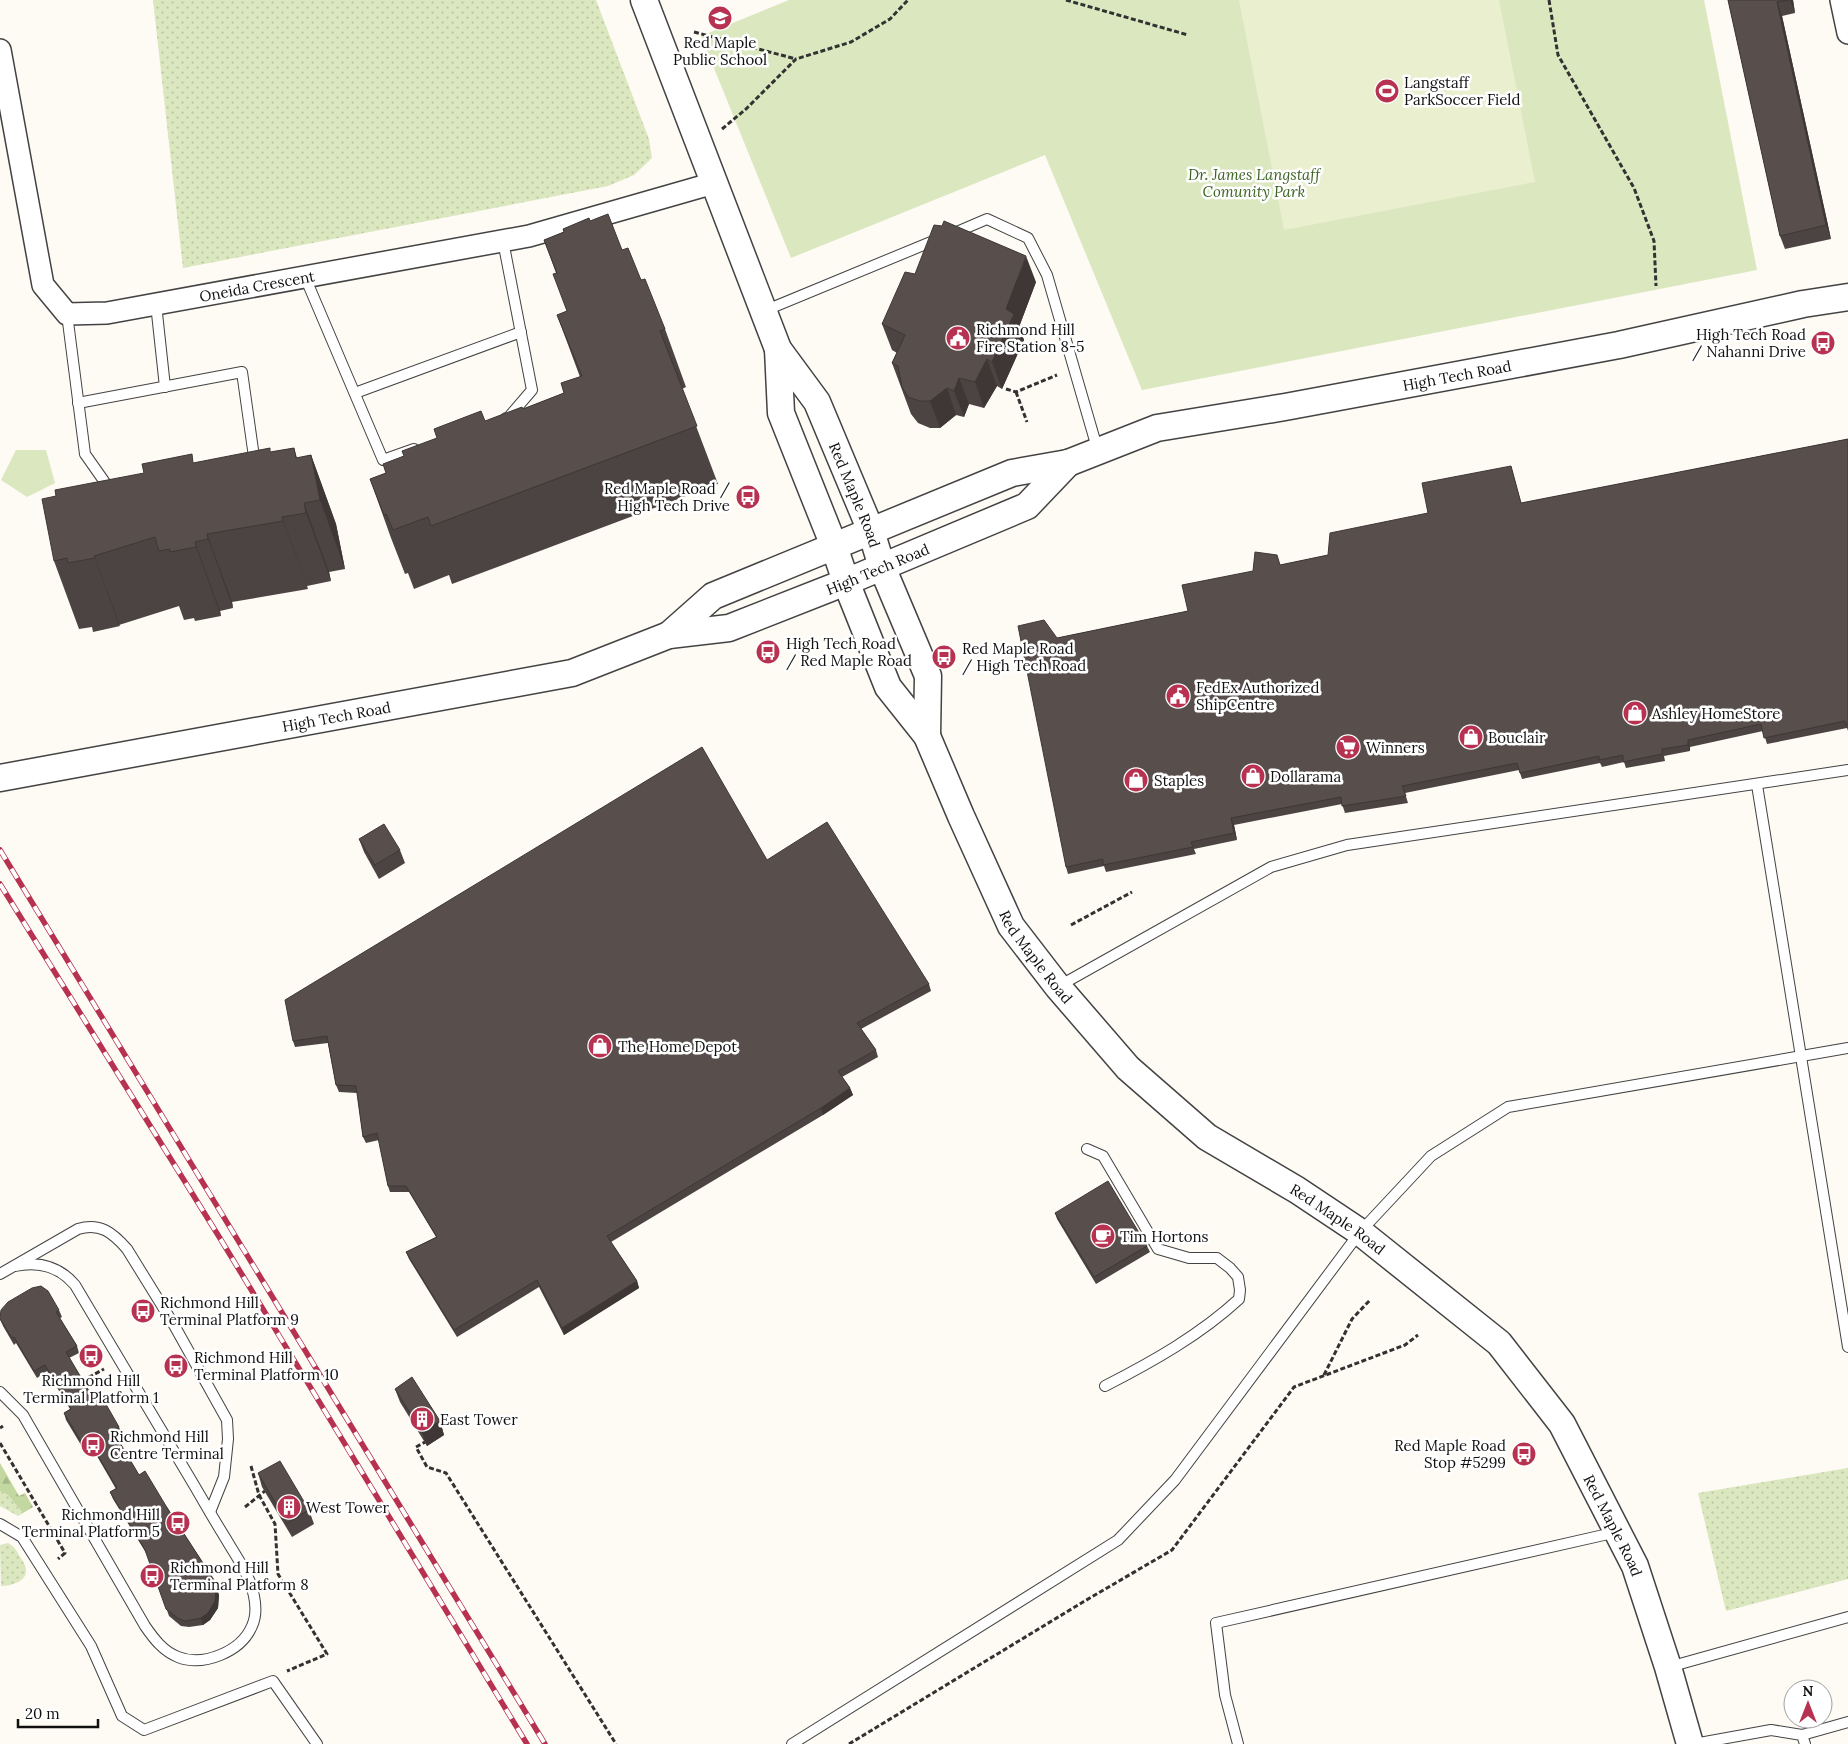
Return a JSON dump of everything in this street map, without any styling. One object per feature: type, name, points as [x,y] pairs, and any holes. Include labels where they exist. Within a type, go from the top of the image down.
[{"type":"street","name":"Red Maple Road","points":[[644,0],[778,349],[817,402],[871,530],[882,567],[928,676],[927,736]]},
{"type":"street","points":[[1841,0],[1848,32]]},
{"type":"street","points":[[0,50],[43,285],[67,314]]},
{"type":"street","name":"Oneida Crescent","points":[[67,314],[107,313],[529,236],[714,183]]},
{"type":"street","name":"High Tech Road","points":[[669,635],[713,596],[1012,473],[1068,462],[1157,428],[1295,405],[1619,345],[1803,304],[1848,297]]},
{"type":"street","name":"Red Maple Road","points":[[778,349],[781,413],[888,687],[927,736],[1011,926],[1058,986],[1128,1068],[1207,1137],[1297,1190],[1360,1232],[1499,1343],[1562,1424],[1635,1566],[1668,1667],[1690,1744]]},
{"type":"street","name":"High Tech Road","points":[[0,778],[572,673],[669,635],[729,628],[846,582],[1027,506],[1068,462]]},
{"type":"lane","points":[[764,311],[987,219],[1028,238],[1047,275],[1098,450]]},
{"type":"lane","points":[[500,421],[508,418],[532,390],[503,241]]},
{"type":"lane","points":[[306,277],[383,460],[428,445]]},
{"type":"lane","points":[[156,304],[165,387]]},
{"type":"lane","points":[[67,314],[85,454],[115,498],[124,496]]},
{"type":"lane","points":[[355,393],[521,332]]},
{"type":"lane","points":[[78,403],[242,372],[256,476]]},
{"type":"lane","points":[[1058,986],[1272,866],[1347,845],[1848,770]]},
{"type":"lane","points":[[1757,785],[1848,1347]]},
{"type":"lane","points":[[792,1744],[1118,1540],[1175,1480],[1360,1232],[1431,1156],[1508,1106],[1848,1048]]},
{"type":"lane","points":[[1088,1149],[1103,1156],[1158,1249],[1189,1258],[1217,1258],[1238,1277],[1240,1290],[1239,1299],[1201,1330],[1134,1371],[1105,1386]]},
{"type":"lane","points":[[0,1274],[78,1229],[87,1226],[97,1226],[106,1229],[118,1238],[127,1249],[174,1325],[227,1420],[228,1439],[224,1477],[210,1512]]},
{"type":"lane","points":[[0,1392],[23,1415],[145,1626],[165,1650],[179,1658],[214,1658],[229,1651],[243,1639],[252,1626],[255,1612],[250,1582],[75,1285],[64,1274],[50,1266],[26,1263],[15,1266]]},
{"type":"lane","points":[[0,1524],[22,1537],[90,1646],[122,1716],[144,1730],[273,1681],[317,1744]]},
{"type":"lane","points":[[1238,1744],[1225,1695],[1216,1622],[1618,1532]]},
{"type":"lane","points":[[1668,1667],[1848,1617]]},
{"type":"lane","points":[[1694,1744],[1771,1730],[1803,1740],[1848,1722]]},
{"type":"path","points":[[700,146],[746,109],[796,59],[851,42],[890,19],[908,0]]},
{"type":"path","points":[[1066,0],[1188,34]]},
{"type":"path","points":[[1549,0],[1558,55],[1634,188],[1654,241],[1656,286]]},
{"type":"path","points":[[694,32],[796,59]]},
{"type":"path","points":[[1006,389],[1016,392],[1074,369]]},
{"type":"path","points":[[1016,392],[1027,422]]},
{"type":"path","points":[[1071,925],[1132,892]]},
{"type":"path","points":[[1324,1375],[1352,1318],[1370,1300]]},
{"type":"path","points":[[82,1381],[104,1368]]},
{"type":"path","points":[[47,1401],[55,1396]]},
{"type":"path","points":[[433,1438],[416,1447],[427,1467],[446,1473],[616,1744]]},
{"type":"path","points":[[0,1443],[65,1553]]},
{"type":"path","points":[[251,1466],[259,1494],[275,1524],[278,1574],[327,1654],[285,1672],[273,1681]]},
{"type":"path","points":[[245,1507],[265,1491]]},
{"type":"green space","points":[[153,0],[596,0],[649,139],[652,158],[634,175],[608,186],[183,268]]},
{"type":"green space","name":"Dr. James Langstaff Comunity Park","points":[[789,0],[1704,0],[1757,270],[1142,390],[1045,155],[791,258],[701,36]]},
{"type":"green space","name":"Langstaff ParkSoccer Field","points":[[1239,0],[1499,0],[1535,182],[1284,230]]},
{"type":"green space","points":[[16,450],[46,450],[55,483],[27,497],[1,480]]},
{"type":"green space","points":[[0,1463],[19,1496],[25,1493],[33,1507],[23,1513],[8,1495],[0,1491]]},
{"type":"green space","points":[[1848,1468],[1848,1579],[1726,1611],[1698,1493]]},
{"type":"green space","points":[[0,1491],[8,1495],[23,1513],[18,1516],[0,1506]]},
{"type":"green space","points":[[8,1543],[15,1548],[24,1562],[26,1574],[24,1578],[17,1582],[1,1586],[0,1545]]},
{"type":"building","points":[[1728,0],[1789,0],[1777,2],[1826,225],[1780,236]]},
{"type":"building","points":[[608,214],[622,250],[628,248],[641,280],[645,279],[665,329],[660,331],[697,426],[431,526],[428,517],[393,530],[386,514],[384,515],[370,479],[386,473],[383,464],[404,456],[402,451],[437,438],[434,429],[481,411],[485,421],[522,407],[523,409],[564,393],[561,383],[582,376],[557,315],[567,311],[553,274],[557,273],[544,240],[564,232],[563,229],[589,218],[590,221]]},
{"type":"building","name":"Richmond Hill Fire Station 8-5","points":[[944,221],[1026,256],[1006,309],[1014,314],[992,362],[987,359],[975,382],[959,378],[954,391],[947,388],[930,401],[920,401],[908,397],[902,387],[898,366],[892,363],[905,335],[882,324],[905,272],[915,274],[934,225],[942,226]]},
{"type":"building","points":[[1848,439],[1848,724],[1846,725],[1845,721],[1764,738],[1761,724],[1688,740],[1688,745],[1662,749],[1662,754],[1623,762],[1623,755],[1599,760],[1599,756],[1520,773],[1517,763],[1402,786],[1406,796],[1342,806],[1341,797],[1231,818],[1234,833],[1191,842],[1193,847],[1103,865],[1103,859],[1066,867],[1018,626],[1044,620],[1057,638],[1188,611],[1182,585],[1253,571],[1255,552],[1277,555],[1280,565],[1328,555],[1330,533],[1428,513],[1422,483],[1511,466],[1521,503]]},
{"type":"building","points":[[270,448],[270,452],[294,448],[296,458],[311,455],[320,500],[304,503],[306,513],[282,517],[283,521],[207,534],[208,539],[195,542],[196,547],[170,552],[170,549],[159,551],[155,537],[94,556],[95,558],[68,563],[67,558],[54,561],[42,499],[56,496],[55,490],[144,473],[142,464],[192,454],[193,463]]},
{"type":"building","name":"The Home Depot","points":[[702,747],[767,860],[827,822],[929,984],[857,1023],[876,1050],[838,1071],[850,1088],[821,1108],[607,1236],[637,1281],[562,1328],[537,1280],[454,1330],[406,1252],[437,1237],[406,1186],[388,1186],[377,1133],[363,1137],[356,1086],[336,1085],[327,1036],[293,1041],[285,1000]]},
{"type":"building","points":[[384,824],[400,850],[375,865],[359,839]]},
{"type":"building","name":"Tim Hortons","points":[[1108,1181],[1147,1246],[1094,1277],[1055,1213]]},
{"type":"building","points":[[41,1286],[48,1291],[59,1310],[56,1312],[77,1346],[66,1352],[92,1396],[99,1392],[119,1427],[113,1431],[139,1475],[145,1471],[214,1580],[216,1588],[215,1601],[208,1613],[201,1618],[186,1621],[179,1619],[166,1609],[145,1550],[110,1492],[117,1488],[91,1444],[85,1448],[64,1413],[71,1409],[45,1365],[34,1371],[14,1337],[12,1338],[0,1319],[1,1310],[8,1302],[32,1288]]},
{"type":"building","name":"East Tower","points":[[412,1377],[440,1421],[422,1432],[395,1389]]},
{"type":"building","name":"West Tower","points":[[280,1461],[309,1510],[287,1523],[258,1473]]},
{"type":"railway","points":[[0,850],[545,1744]]},
{"type":"railway","points":[[0,884],[218,1235],[527,1744]]},
{"type":"place","name":"Red Maple Public School","points":[[720,18]]},
{"type":"place","name":"Langstaff ParkSoccer Field","points":[[1387,91]]},
{"type":"place","name":"Richmond Hill Fire Station 8-5","points":[[958,338]]},
{"type":"place","name":"High Tech Road / Nahanni Drive","points":[[1823,343]]},
{"type":"place","name":"Red Maple Road / High Tech Drive","points":[[748,497]]},
{"type":"place","name":"High Tech Road / Red Maple Road","points":[[768,652]]},
{"type":"place","name":"Red Maple Road / High Tech Road","points":[[944,657]]},
{"type":"place","name":"FedEx Authorized ShipCentre","points":[[1178,696]]},
{"type":"place","name":"Ashley HomeStore","points":[[1635,713]]},
{"type":"place","name":"Bouclair","points":[[1471,737]]},
{"type":"place","name":"Winners","points":[[1348,747]]},
{"type":"place","name":"Dollarama","points":[[1253,776]]},
{"type":"place","name":"Staples","points":[[1136,780]]},
{"type":"place","name":"The Home Depot","points":[[600,1046]]},
{"type":"place","name":"Tim Hortons","points":[[1103,1236]]},
{"type":"place","name":"Richmond Hill Terminal Platform 9","points":[[143,1311]]},
{"type":"place","name":"Richmond Hill Terminal Platform 1","points":[[91,1356]]},
{"type":"place","name":"Richmond Hill Terminal Platform 10","points":[[176,1366]]},
{"type":"place","name":"East Tower","points":[[422,1419]]},
{"type":"place","name":"Richmond Hill Centre Terminal","points":[[93,1445]]},
{"type":"place","name":"Red Maple Road Stop #5299","points":[[1524,1454]]},
{"type":"place","name":"West Tower","points":[[289,1507]]},
{"type":"place","name":"Richmond Hill Terminal Platform 5","points":[[178,1523]]},
{"type":"place","name":"Richmond Hill Terminal Platform 8","points":[[152,1576]]}]
